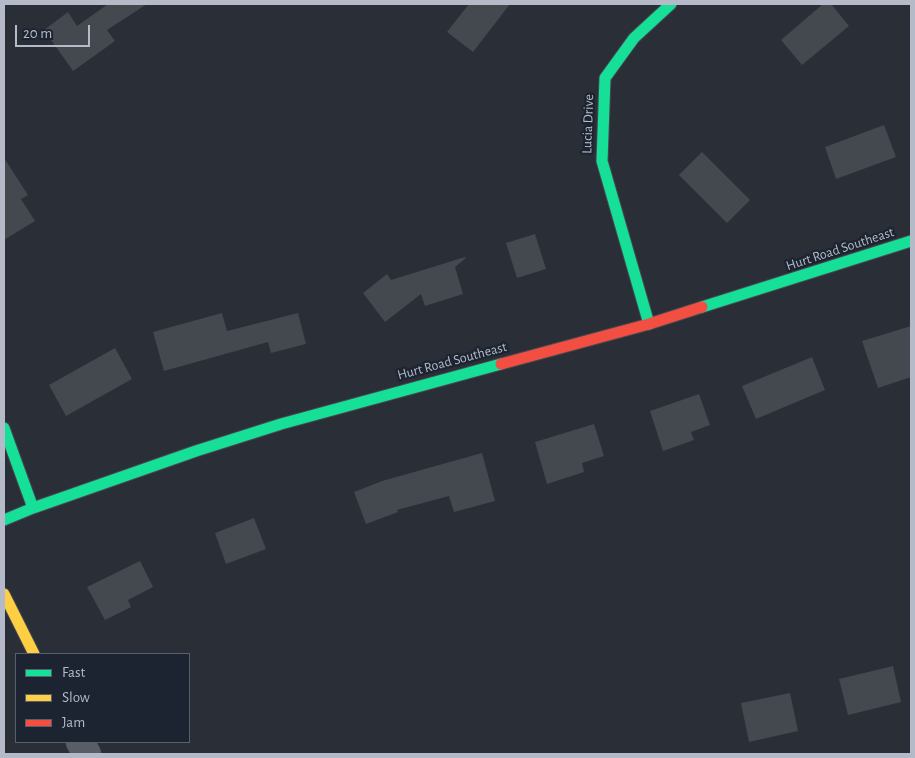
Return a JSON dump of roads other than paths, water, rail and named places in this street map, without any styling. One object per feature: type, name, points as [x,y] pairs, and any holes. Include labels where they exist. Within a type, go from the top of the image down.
[{"type":"street","name":"Lucia Drive","points":[[648,324],[602,161],[605,78],[634,38],[671,4]]},
{"type":"street","name":"Hurt Road Southeast","points":[[4,520],[196,451],[281,424],[648,324],[911,241]]},
{"type":"street","points":[[4,428],[34,508]]},
{"type":"street","points":[[4,594],[34,653]]},
{"type":"street","points":[[81,743],[87,754]]}]
